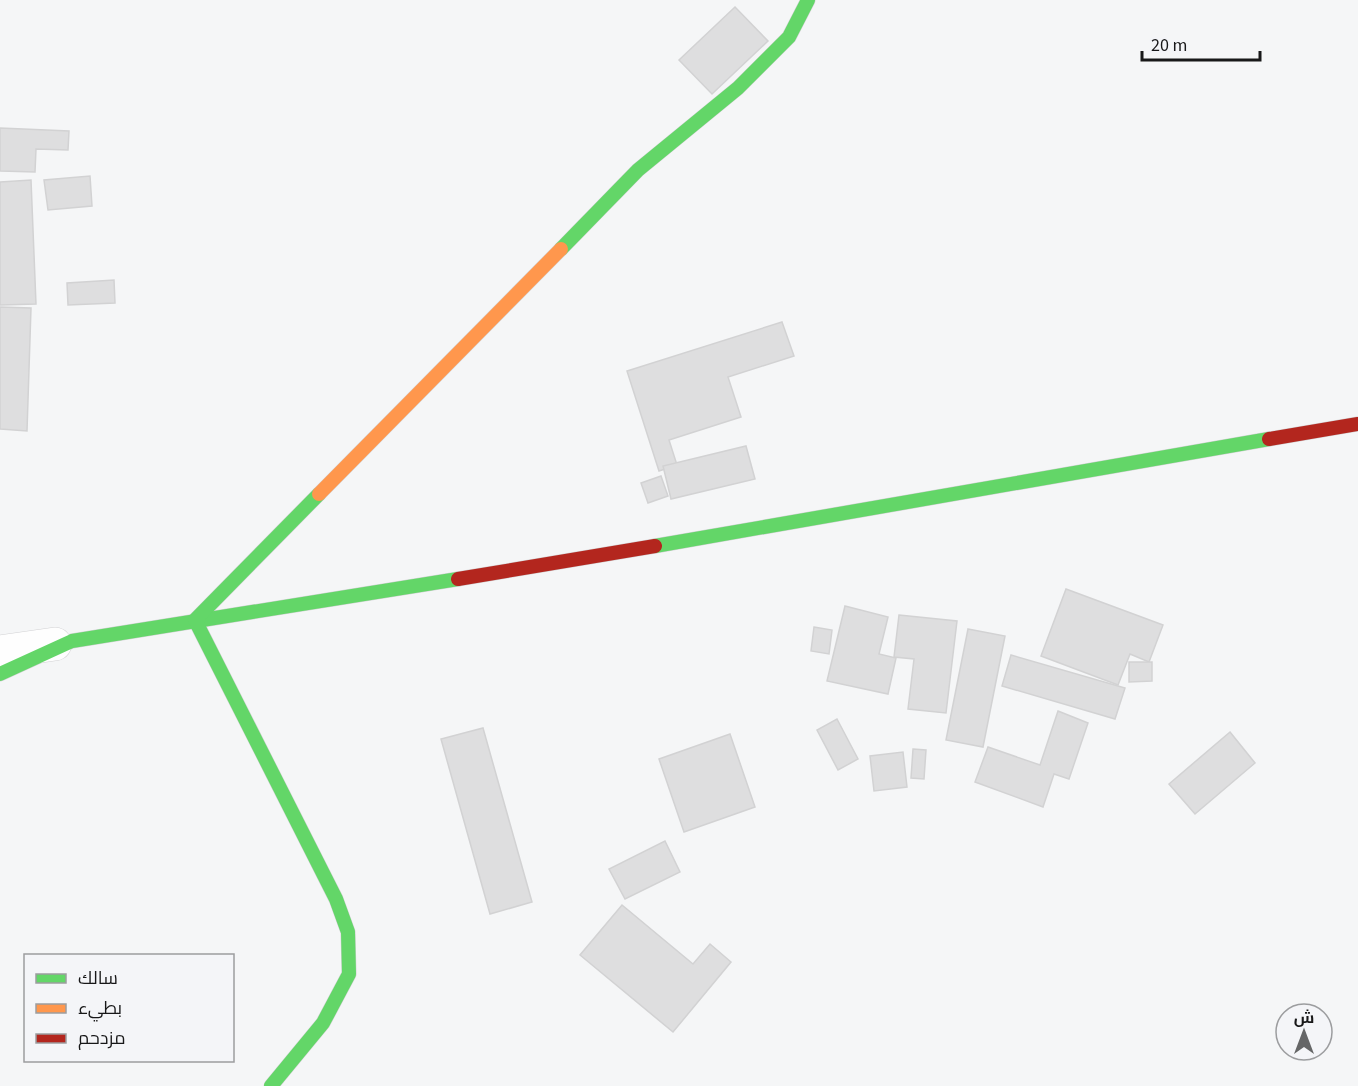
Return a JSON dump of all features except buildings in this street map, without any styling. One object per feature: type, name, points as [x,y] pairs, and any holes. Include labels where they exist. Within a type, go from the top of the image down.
[{"type":"street","points":[[195,620],[638,170],[738,88],[789,37],[808,0]]},
{"type":"street","points":[[0,652],[574,560],[1358,424]]},
{"type":"street","points":[[195,620],[336,899],[348,932],[349,974],[323,1023],[271,1086]]},
{"type":"street","points":[[0,674],[72,641]]},
{"type":"traffic: fast","points":[[561,249],[638,170],[738,88],[789,37],[808,0]]},
{"type":"traffic: fast","points":[[655,546],[1269,439]]},
{"type":"traffic: fast","points":[[271,1086],[323,1023],[349,974],[348,932],[336,899],[195,620],[319,494]]},
{"type":"traffic: fast","points":[[0,674],[72,641],[458,579]]},
{"type":"traffic: slow","points":[[319,494],[561,249]]},
{"type":"traffic: jam","points":[[1269,439],[1358,424]]},
{"type":"traffic: jam","points":[[458,579],[655,546]]}]
